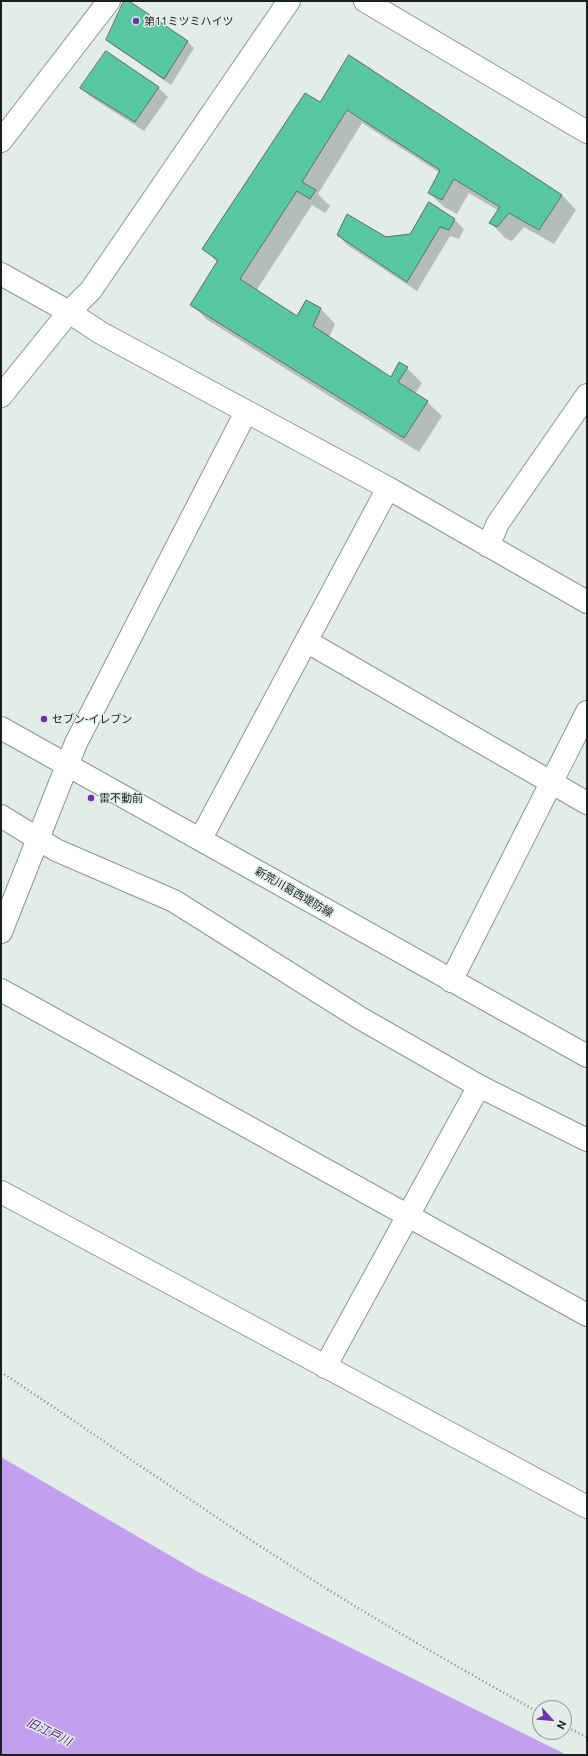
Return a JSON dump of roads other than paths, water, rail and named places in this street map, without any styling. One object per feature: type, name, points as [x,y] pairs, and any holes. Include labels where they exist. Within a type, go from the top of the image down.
[{"type":"street","points":[[1,141],[109,1]]},
{"type":"street","points":[[1,396],[69,312],[91,290],[289,1]]},
{"type":"street","points":[[365,1],[587,132]]},
{"type":"street","points":[[1,274],[69,312],[101,333],[388,488],[587,602]]},
{"type":"street","points":[[488,546],[498,523],[587,395]]},
{"type":"street","points":[[1,932],[39,838],[66,764],[246,412]]},
{"type":"street","points":[[201,838],[388,488]]},
{"type":"street","points":[[306,641],[587,803]]},
{"type":"street","points":[[451,981],[587,712]]},
{"type":"street","name":"新荒川葛西堤防線","points":[[1,728],[201,838],[451,981],[587,1056]]},
{"type":"street","points":[[3,822],[39,838],[56,850],[174,901],[360,1018],[478,1086],[587,1140]]},
{"type":"street","points":[[1,990],[587,1315]]},
{"type":"street","points":[[324,1367],[478,1086]]},
{"type":"street","points":[[1,1192],[324,1367],[587,1507]]},
{"type":"water","name":"旧江戸川","points":[[1,1457],[200,1573],[532,1738],[532,1740],[537,1740],[567,1755],[1,1755]]},
{"type":"place","name":"第11ミツミハイツ","points":[[136,21]]},
{"type":"place","name":"セブン-イレブン","points":[[44,719]]},
{"type":"place","name":"雷不動前","points":[[91,798]]}]
